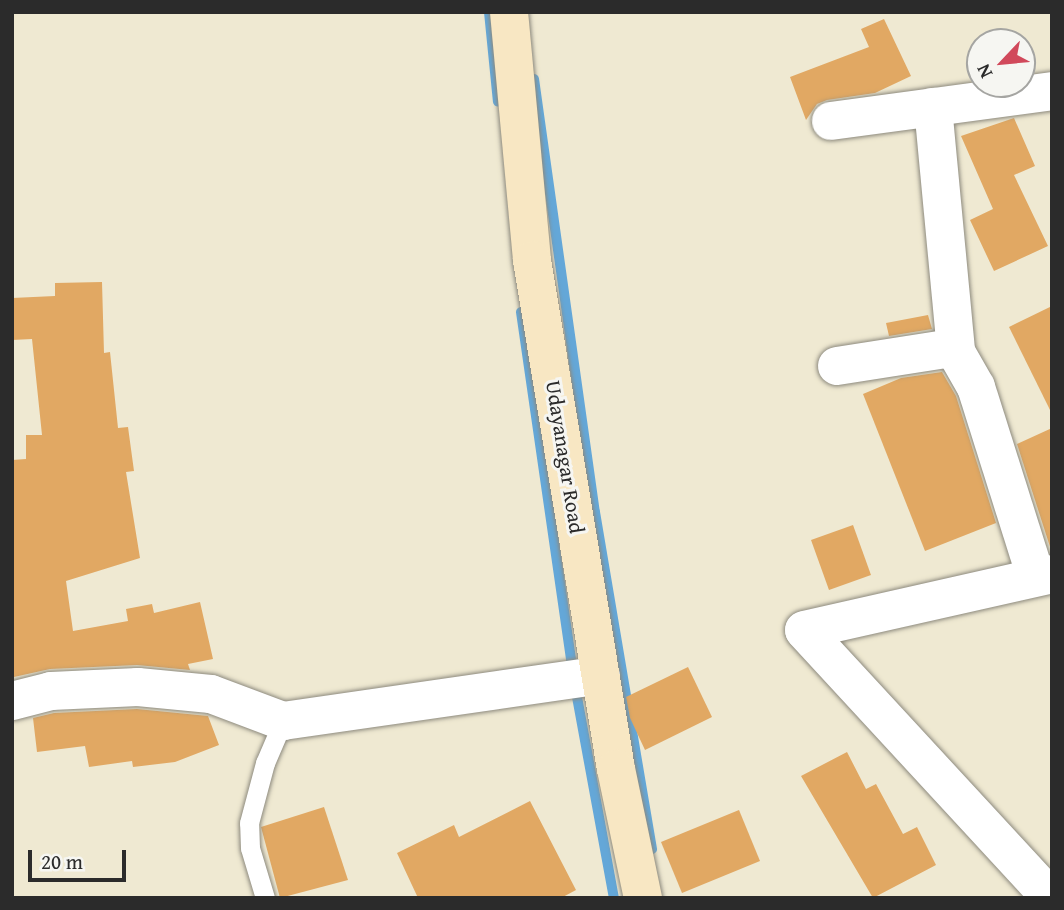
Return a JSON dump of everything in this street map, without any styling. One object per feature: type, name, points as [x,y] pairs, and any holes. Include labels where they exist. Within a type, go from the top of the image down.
[{"type":"street","name":"Udayanagar Road","points":[[509,12],[532,260],[641,897]]},
{"type":"street","points":[[831,121],[1052,91]]},
{"type":"street","points":[[933,107],[956,352],[976,387],[1044,575],[804,630],[1051,898]]},
{"type":"street","points":[[837,366],[946,349],[956,352]]},
{"type":"street","points":[[12,701],[51,691],[138,687],[211,695],[283,721],[601,675]]},
{"type":"lane","points":[[265,898],[250,848],[249,823],[265,763],[283,721]]},
{"type":"building","points":[[884,19],[911,76],[875,93],[817,104],[806,120],[790,77],[869,47],[861,29]]},
{"type":"building","points":[[1014,118],[1035,166],[1014,175],[1048,246],[994,271],[970,220],[993,209],[961,136]]},
{"type":"building","points":[[102,282],[104,353],[110,352],[118,428],[128,427],[134,471],[126,472],[140,558],[66,581],[73,631],[128,621],[126,609],[152,604],[154,613],[200,602],[213,659],[188,664],[190,670],[137,665],[50,669],[14,677],[12,460],[26,459],[26,435],[42,435],[32,339],[12,340],[12,298],[55,296],[55,283]]},
{"type":"building","points":[[1052,306],[1052,414],[1009,327]]},
{"type":"building","points":[[928,315],[932,329],[889,336],[886,323]]},
{"type":"building","points":[[942,372],[956,396],[996,523],[925,551],[863,394],[901,378]]},
{"type":"building","points":[[1052,428],[1052,553],[1017,444]]},
{"type":"building","points":[[853,525],[871,575],[829,590],[811,540]]},
{"type":"building","points":[[688,667],[712,717],[645,750],[630,718],[626,697]]},
{"type":"building","points":[[137,709],[208,716],[219,745],[175,762],[133,767],[132,761],[89,767],[85,746],[37,752],[33,718],[54,713]]},
{"type":"building","points":[[847,752],[866,789],[876,784],[903,834],[917,827],[936,865],[873,898],[801,776]]},
{"type":"building","points":[[530,801],[576,890],[561,898],[418,898],[397,853],[454,825],[459,837]]},
{"type":"building","points":[[324,807],[348,880],[280,898],[261,827]]},
{"type":"building","points":[[739,810],[760,861],[682,893],[661,842]]},
{"type":"waterway","points":[[489,12],[498,102]]},
{"type":"waterway","points":[[534,79],[595,512],[652,849]]},
{"type":"waterway","points":[[521,312],[573,671]]},
{"type":"waterway","points":[[575,686],[614,898]]}]
